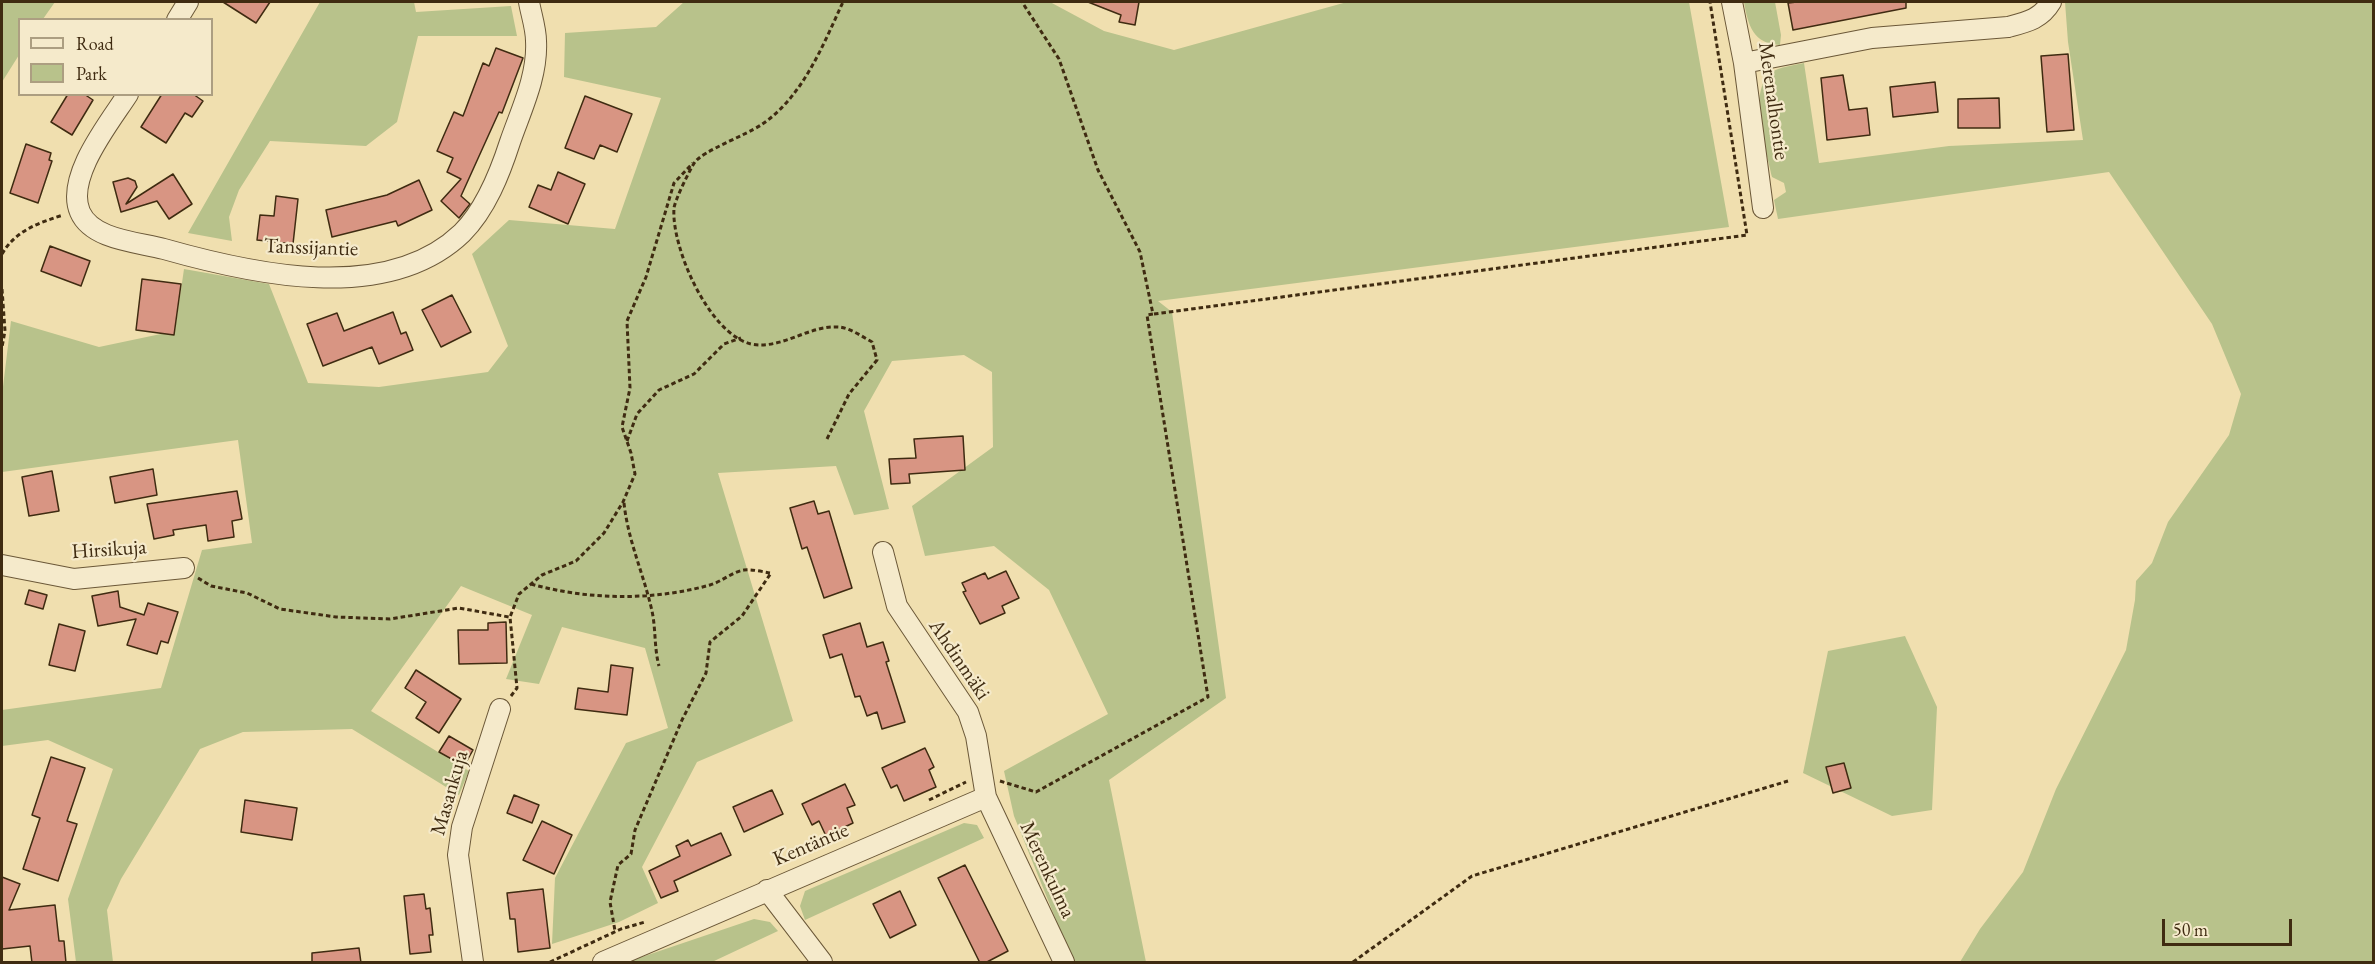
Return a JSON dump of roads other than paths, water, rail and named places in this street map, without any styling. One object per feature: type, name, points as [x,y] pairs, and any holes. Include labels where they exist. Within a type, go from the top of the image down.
[{"type":"street","points":[[178,18],[188,2]]},
{"type":"street","name":"Tanssijantie","points":[[127,96],[84,166],[77,199],[80,211],[95,231],[231,267],[338,278],[388,272],[416,264],[438,252],[462,232],[485,201],[506,154],[533,74],[536,39],[529,2]]},
{"type":"street","name":"Merenalhontie","points":[[1732,2],[1744,63],[1763,208]]},
{"type":"street","points":[[1744,63],[1872,38],[2008,27],[2030,21],[2043,14],[2051,2]]},
{"type":"street","name":"Ahdinmäki","points":[[883,552],[897,606],[968,712],[976,736],[986,797]]},
{"type":"street","name":"Hirsikuja","points":[[2,565],[74,579],[184,568]]},
{"type":"street","name":"Masankuja","points":[[473,963],[458,855],[462,827],[500,709]]},
{"type":"street","name":"Kentäntie","points":[[603,963],[654,938],[986,797]]},
{"type":"street","name":"Merenkulma","points":[[986,797],[1064,963]]},
{"type":"street","points":[[767,890],[822,963]]}]
